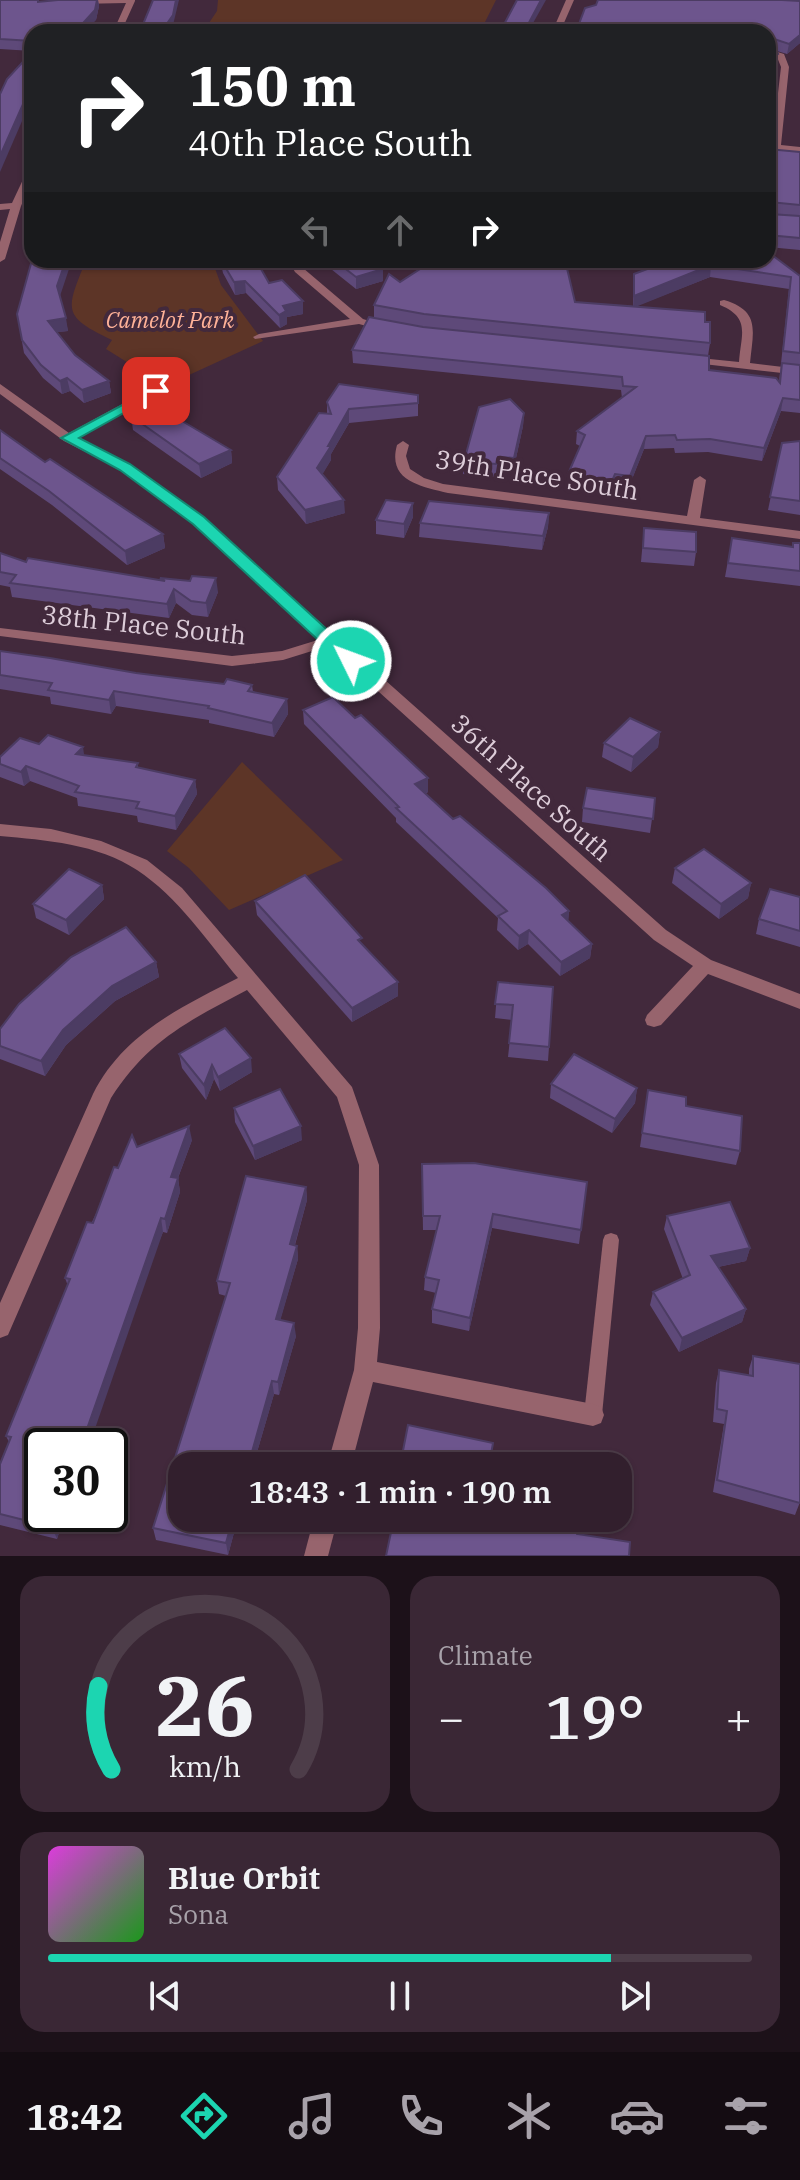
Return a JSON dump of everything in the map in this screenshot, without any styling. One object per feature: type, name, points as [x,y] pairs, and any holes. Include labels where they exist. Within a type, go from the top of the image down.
[{"type":"street","points":[[560,24],[570,0]]},
{"type":"street","points":[[73,2],[131,1],[121,24]]},
{"type":"street","points":[[776,55],[784,59],[785,67],[776,123]]},
{"type":"street","points":[[776,148],[800,150]]},
{"type":"street","points":[[0,259],[24,188]]},
{"type":"street","points":[[0,207],[16,206]]},
{"type":"street","points":[[298,268],[359,321]]},
{"type":"street","points":[[724,303],[739,309],[748,322],[744,366]]},
{"type":"street","points":[[259,337],[359,321],[393,329]]},
{"type":"street","points":[[683,360],[800,372]]},
{"type":"street","name":"36th Place South","points":[[0,388],[68,438],[125,467],[198,521],[641,919],[705,965],[800,1002]]},
{"type":"street","points":[[68,438],[156,391]]},
{"type":"street","name":"39th Place South","points":[[403,445],[399,459],[403,470],[433,485],[483,495],[800,535]]},
{"type":"street","points":[[693,522],[700,480]]},
{"type":"street","name":"38th Place South","points":[[0,632],[232,661],[283,655],[329,641]]},
{"type":"street","points":[[0,830],[51,835],[101,847],[141,864],[176,892],[345,1093],[369,1165],[369,1313],[365,1370],[343,1452]]},
{"type":"street","points":[[654,1020],[705,965]]},
{"type":"street","points":[[0,1328],[103,1094],[122,1063],[159,1029],[248,981]]},
{"type":"street","points":[[365,1370],[593,1415]]},
{"type":"street","points":[[316,1556],[322,1532]]},
{"type":"lane","points":[[593,1415],[611,1240]]},
{"type":"green space","points":[[218,0],[496,0],[484,24],[208,24],[217,11]]},
{"type":"green space","name":"Camelot Park","points":[[83,268],[215,268],[221,285],[263,341],[165,386],[106,349],[112,340],[84,324],[72,310],[74,290]]},
{"type":"green space","points":[[242,762],[343,860],[229,910],[189,868],[167,851]]},
{"type":"building","points":[[0,0],[97,0],[95,10],[82,24],[24,24],[24,40],[0,39]]},
{"type":"building","points":[[153,0],[176,0],[173,15],[167,24],[143,24]]},
{"type":"building","points":[[517,0],[541,0],[528,24],[504,24]]},
{"type":"building","points":[[598,0],[800,1],[800,35],[789,44],[776,40],[776,24],[579,24],[585,8],[596,5]]},
{"type":"building","points":[[24,61],[24,102],[0,156],[0,94],[7,79]]},
{"type":"building","points":[[776,150],[800,152],[800,205],[776,203]]},
{"type":"building","points":[[776,214],[800,216],[800,238],[776,236]]},
{"type":"building","points":[[776,258],[800,276],[800,353],[783,351],[791,277],[731,268],[776,268]]},
{"type":"building","points":[[30,268],[63,268],[57,286],[66,318],[48,321],[75,355],[109,381],[82,390],[67,378],[60,381],[41,365],[22,340],[17,314]]},
{"type":"building","points":[[226,268],[261,268],[269,283],[282,280],[303,301],[283,306],[286,311],[279,315],[245,281],[234,282]]},
{"type":"building","points":[[344,268],[383,269],[356,277]]},
{"type":"building","points":[[422,268],[567,268],[575,302],[705,312],[705,322],[710,322],[710,343],[424,314],[374,305],[389,274],[400,282]]},
{"type":"building","points":[[650,268],[704,268],[634,296],[634,274]]},
{"type":"building","points":[[369,317],[423,327],[709,356],[709,370],[776,378],[780,383],[782,363],[800,365],[800,400],[783,398],[764,448],[710,439],[677,440],[675,435],[646,436],[630,476],[615,474],[612,481],[568,474],[585,435],[577,431],[636,387],[623,386],[622,377],[352,350]]},
{"type":"building","points":[[339,384],[418,395],[418,403],[349,409],[317,468],[344,500],[305,510],[277,477],[319,413],[331,414],[327,402]]},
{"type":"building","points":[[510,399],[524,413],[514,458],[498,457],[496,464],[464,461],[479,407]]},
{"type":"building","points":[[155,405],[231,450],[199,464],[131,416]]},
{"type":"building","points":[[0,430],[45,462],[50,459],[163,534],[125,551],[49,491],[0,458]]},
{"type":"building","points":[[800,441],[800,501],[770,497],[782,443]]},
{"type":"building","points":[[386,500],[413,503],[404,524],[376,520]]},
{"type":"building","points":[[429,501],[549,513],[543,536],[420,523]]},
{"type":"building","points":[[644,528],[696,532],[696,552],[643,548]]},
{"type":"building","points":[[732,538],[793,547],[793,543],[800,543],[800,571],[728,563]]},
{"type":"building","points":[[0,553],[26,562],[28,558],[165,581],[160,578],[190,581],[192,576],[216,578],[206,603],[191,601],[174,589],[167,604],[10,583],[16,575],[0,572]]},
{"type":"building","points":[[0,651],[224,684],[227,679],[252,685],[248,691],[287,699],[272,723],[209,706],[114,691],[109,700],[48,690],[52,683],[0,675]]},
{"type":"building","points":[[333,697],[355,718],[361,715],[428,778],[415,784],[453,819],[460,816],[546,888],[569,911],[562,915],[592,944],[561,962],[529,930],[519,936],[498,916],[507,911],[396,808],[399,807],[303,710]]},
{"type":"building","points":[[630,718],[660,732],[633,757],[604,743]]},
{"type":"building","points":[[48,735],[83,747],[76,754],[138,763],[136,767],[195,780],[175,816],[136,808],[139,802],[75,792],[79,786],[26,766],[21,772],[0,764],[0,757],[20,738],[39,744]]},
{"type":"building","points":[[587,788],[655,798],[653,819],[583,808]]},
{"type":"building","points":[[704,849],[751,883],[721,904],[675,868]]},
{"type":"building","points":[[69,869],[102,885],[66,920],[33,904]]},
{"type":"building","points":[[305,875],[362,938],[358,940],[398,982],[352,1008],[255,901]]},
{"type":"building","points":[[770,889],[800,897],[800,931],[759,919]]},
{"type":"building","points":[[126,927],[156,962],[112,986],[63,1030],[41,1061],[0,1046],[0,1029],[19,1004],[71,957]]},
{"type":"building","points":[[498,982],[553,987],[549,1047],[509,1043],[513,1005],[495,1004]]},
{"type":"building","points":[[225,1028],[251,1058],[218,1077],[212,1065],[204,1085],[179,1054]]},
{"type":"building","points":[[574,1054],[637,1088],[615,1119],[551,1084]]},
{"type":"building","points":[[280,1089],[301,1126],[253,1146],[234,1108]]},
{"type":"building","points":[[648,1090],[686,1097],[686,1106],[742,1116],[740,1151],[642,1133]]},
{"type":"building","points":[[189,1126],[171,1177],[178,1178],[165,1219],[161,1218],[87,1428],[24,1428],[24,1520],[0,1514],[0,1464],[11,1437],[6,1436],[70,1279],[65,1278],[87,1222],[93,1223],[114,1167],[118,1168],[132,1135],[137,1147]]},
{"type":"building","points":[[474,1163],[587,1182],[581,1230],[493,1214],[470,1318],[432,1309],[439,1280],[425,1277],[440,1216],[423,1216],[422,1164]]},
{"type":"building","points":[[246,1176],[306,1187],[290,1244],[297,1246],[276,1319],[294,1323],[278,1382],[272,1381],[252,1452],[177,1452],[230,1283],[217,1281]]},
{"type":"building","points":[[730,1202],[750,1248],[711,1256],[746,1309],[682,1338],[653,1292],[690,1275],[667,1216]]},
{"type":"building","points":[[753,1356],[800,1364],[800,1503],[717,1480],[727,1411],[717,1409],[719,1370],[753,1376]]},
{"type":"building","points":[[408,1425],[493,1443],[491,1452],[403,1452]]},
{"type":"building","points":[[168,1480],[168,1531],[153,1528]]},
{"type":"building","points":[[172,1532],[229,1532],[226,1543]]},
{"type":"building","points":[[391,1532],[577,1532],[630,1542],[629,1556],[386,1556]]},
{"type":"route","points":[[156,391],[68,438],[125,467],[198,521],[351,661]]}]
